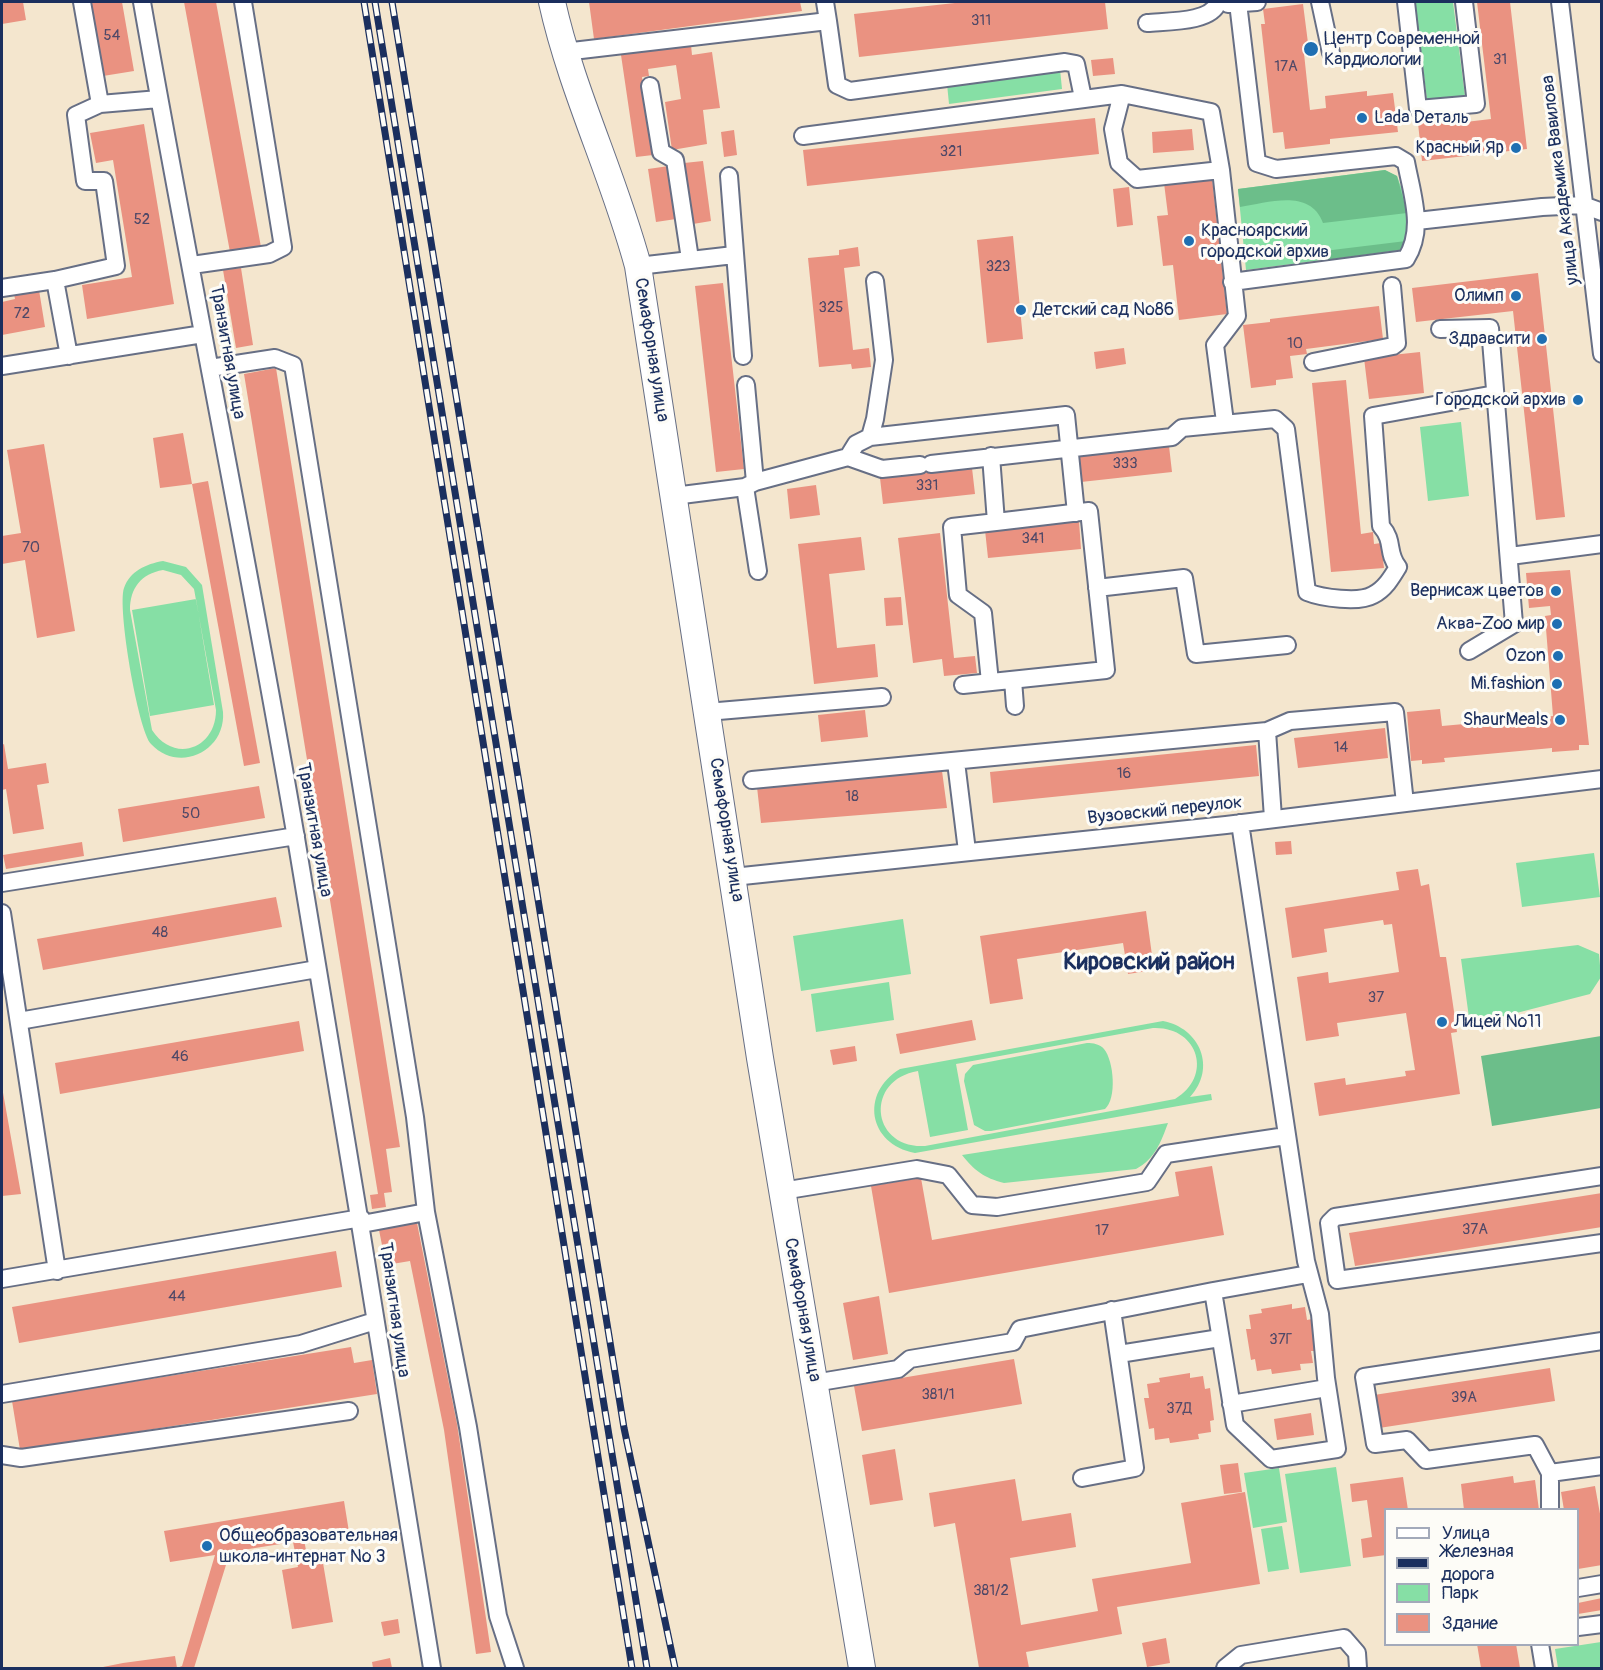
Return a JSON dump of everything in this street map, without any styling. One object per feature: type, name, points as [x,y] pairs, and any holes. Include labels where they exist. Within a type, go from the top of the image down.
[{"type":"highway","name":"Семафорная улица","points":[[552,2],[564,52],[622,207],[638,266],[782,1191],[862,1668]]},
{"type":"street","points":[[82,2],[100,104]]},
{"type":"street","name":"Транзитная улица","points":[[142,2],[296,836],[362,1221],[375,1321],[432,1668]]},
{"type":"street","points":[[192,264],[269,254],[283,247],[243,2]]},
{"type":"street","points":[[825,2],[837,85],[849,91],[1065,62],[1076,64],[1083,98]]},
{"type":"street","points":[[1146,23],[1205,17],[1218,3],[1257,2]]},
{"type":"street","points":[[1320,2],[1331,53]]},
{"type":"street","points":[[1406,2],[1418,109],[1476,104],[1464,2]]},
{"type":"street","name":"улица Академика Вавилова","points":[[1560,2],[1602,354]]},
{"type":"street","points":[[1232,282],[1406,259],[1415,245],[1417,221],[1406,162],[1396,156],[1276,169],[1257,163],[1238,3]]},
{"type":"street","points":[[564,52],[828,21]]},
{"type":"street","points":[[650,86],[661,152],[675,160],[690,260]]},
{"type":"street","points":[[1122,94],[1113,129],[1119,163],[1137,179],[1221,170]]},
{"type":"street","points":[[803,136],[1122,94],[1210,112],[1221,170],[1237,316],[1215,345],[1225,422]]},
{"type":"street","points":[[2,288],[55,280],[116,266],[104,181],[85,182],[76,115],[100,104],[159,99]]},
{"type":"street","points":[[729,176],[743,356]]},
{"type":"street","points":[[1417,221],[1583,205],[1602,212]]},
{"type":"street","points":[[638,266],[734,255]]},
{"type":"street","points":[[55,280],[69,356]]},
{"type":"street","points":[[870,437],[884,360],[876,281]]},
{"type":"street","points":[[1313,362],[1393,346],[1397,343],[1392,286]]},
{"type":"street","points":[[1440,329],[1490,328],[1514,624],[1469,651]]},
{"type":"street","points":[[2,366],[203,334]]},
{"type":"street","points":[[210,368],[275,358],[293,365],[415,1117],[426,1212],[468,1427],[498,1616],[515,1668]]},
{"type":"street","points":[[746,385],[750,484],[758,571]]},
{"type":"street","points":[[674,496],[750,484],[848,457],[882,469],[1172,437],[1182,428],[1225,422],[1275,419],[1286,429],[1307,592],[1324,599],[1372,597],[1390,581],[1398,567],[1392,559],[1390,537],[1381,526],[1373,416],[1495,394]]},
{"type":"street","points":[[848,457],[856,444],[870,437],[1066,415],[1076,513]]},
{"type":"street","points":[[991,456],[996,522]]},
{"type":"street","points":[[963,685],[1106,670],[1089,511],[952,527],[958,595],[983,613],[990,682]]},
{"type":"street","points":[[1509,556],[1602,544]]},
{"type":"street","points":[[1097,588],[1184,578],[1196,654],[1287,645]]},
{"type":"street","points":[[1013,680],[1016,706]]},
{"type":"street","points":[[708,712],[882,697]]},
{"type":"street","points":[[752,780],[1267,732],[1290,721],[1395,712],[1405,803]]},
{"type":"street","points":[[1267,732],[1273,818]]},
{"type":"street","points":[[956,762],[967,851]]},
{"type":"street","name":"Вузовский переулок","points":[[733,877],[1240,823],[1602,779]]},
{"type":"street","points":[[1213,1290],[1234,1425],[1271,1459],[1337,1450],[1327,1388],[1320,1314],[1308,1274],[1240,823]]},
{"type":"street","points":[[2,883],[296,836]]},
{"type":"street","points":[[2,913],[57,1271]]},
{"type":"street","points":[[19,1021],[317,969]]},
{"type":"street","points":[[782,1191],[916,1169],[948,1175],[972,1205],[997,1207],[1148,1182],[1166,1154],[1286,1136]]},
{"type":"street","points":[[1602,1176],[1335,1217],[1329,1223],[1337,1280],[1602,1243]]},
{"type":"street","points":[[2,1280],[426,1212]]},
{"type":"street","points":[[814,1383],[898,1369],[910,1359],[1013,1342],[1020,1329],[1072,1321],[1112,1310],[1213,1290],[1308,1274]]},
{"type":"street","points":[[1082,1478],[1135,1468],[1112,1310]]},
{"type":"street","points":[[2,1394],[301,1344],[375,1321]]},
{"type":"street","points":[[1119,1354],[1220,1338]]},
{"type":"street","points":[[1550,1508],[1550,1473],[1535,1445],[1426,1460],[1407,1440],[1375,1444],[1364,1377],[1602,1341]]},
{"type":"street","points":[[1231,1404],[1327,1388]]},
{"type":"street","points":[[2,1455],[21,1458],[349,1411]]},
{"type":"street","points":[[1550,1473],[1602,1466]]},
{"type":"street","points":[[1579,1587],[1602,1584]]},
{"type":"street","points":[[1579,1628],[1602,1624]]},
{"type":"street","points":[[1226,1668],[1241,1655],[1344,1638],[1357,1653],[1358,1668]]},
{"type":"street","points":[[1540,1646],[1544,1668]]},
{"type":"green space","points":[[1415,2],[1453,2],[1465,96],[1427,100]]},
{"type":"green space","points":[[1060,69],[1062,89],[949,104],[947,84]]},
{"type":"green space","points":[[1385,170],[1397,176],[1408,213],[1407,232],[1400,250],[1246,270],[1238,189]]},
{"type":"green space","points":[[1385,170],[1397,176],[1407,213],[1323,223],[1317,212],[1308,205],[1298,202],[1275,201],[1240,207],[1238,189]]},
{"type":"green space","points":[[1406,241],[1400,250],[1326,260],[1324,251]]},
{"type":"green space","points":[[1461,422],[1469,496],[1428,501],[1420,427]]},
{"type":"green space","points":[[163,561],[186,567],[202,585],[223,712],[222,726],[217,738],[199,754],[187,757],[174,757],[162,753],[151,744],[140,716],[126,642],[123,618],[124,588],[134,573]],"holes":[[[163,570],[181,575],[194,589],[216,710],[209,734],[202,742],[182,749],[171,747],[161,741],[152,730],[130,610],[132,595],[138,583],[143,579]]]},
{"type":"green space","points":[[196,599],[214,705],[150,716],[132,610]]},
{"type":"green space","points":[[1594,853],[1600,897],[1522,907],[1516,863]]},
{"type":"green space","points":[[903,919],[911,974],[801,991],[793,936]]},
{"type":"green space","points":[[1578,945],[1599,954],[1601,977],[1590,994],[1470,1025],[1461,959]]},
{"type":"green space","points":[[889,982],[894,1020],[816,1032],[811,994]]},
{"type":"green space","points":[[1163,1021],[1176,1025],[1195,1040],[1203,1062],[1202,1074],[1198,1086],[1190,1097],[1211,1094],[1212,1100],[915,1153],[899,1148],[887,1139],[879,1129],[875,1117],[875,1104],[879,1091],[887,1079],[900,1069]],"holes":[[[1153,1028],[1181,1035],[1190,1044],[1197,1066],[1194,1078],[1187,1089],[1175,1099],[925,1146],[907,1144],[894,1137],[885,1126],[881,1113],[882,1099],[889,1087],[901,1077],[918,1071],[930,1137],[968,1130],[956,1064]]]},
{"type":"green space","points":[[1601,1036],[1601,1108],[1492,1126],[1481,1056]]},
{"type":"green space","points":[[1087,1043],[1102,1047],[1110,1062],[1113,1089],[1109,1104],[1105,1109],[991,1131],[985,1131],[974,1125],[964,1081],[965,1074],[973,1065]]},
{"type":"green space","points":[[1168,1123],[1153,1155],[1136,1169],[1004,1183],[980,1173],[962,1155]]},
{"type":"green space","points":[[1336,1467],[1351,1566],[1300,1573],[1285,1474]]},
{"type":"green space","points":[[1279,1468],[1287,1522],[1253,1528],[1244,1473]]},
{"type":"green space","points":[[1282,1526],[1289,1569],[1268,1572],[1261,1529]]},
{"type":"green space","points":[[1601,1642],[1601,1668],[1558,1668],[1555,1649]]},
{"type":"building","points":[[23,2],[26,20],[2,24],[2,3]]},
{"type":"building","points":[[90,2],[122,2],[134,71],[103,76]]},
{"type":"building","points":[[184,2],[216,2],[261,247],[230,252]]},
{"type":"building","points":[[589,2],[800,2],[802,11],[594,39]]},
{"type":"building","points":[[964,2],[1105,2],[1108,29],[859,57],[854,14]]},
{"type":"building","points":[[1477,2],[1510,2],[1527,149],[1422,161],[1418,123],[1457,119],[1457,123],[1491,119]]},
{"type":"building","points":[[1303,4],[1308,43],[1303,44],[1310,110],[1326,108],[1325,96],[1367,91],[1367,96],[1393,93],[1398,132],[1330,139],[1330,144],[1285,149],[1283,132],[1273,133],[1261,24],[1265,24],[1263,9]]},
{"type":"building","points":[[691,45],[692,55],[712,52],[720,108],[703,110],[707,144],[672,150],[665,102],[681,99],[676,65],[648,69],[649,76],[642,77],[653,155],[636,157],[621,55]]},
{"type":"building","points":[[1113,58],[1115,74],[1093,76],[1091,60]]},
{"type":"building","points":[[1095,118],[1099,154],[807,186],[803,150]]},
{"type":"building","points":[[144,124],[174,304],[87,319],[82,285],[132,277],[113,160],[96,163],[90,133]]},
{"type":"building","points":[[1192,129],[1194,150],[1153,153],[1152,132]]},
{"type":"building","points":[[734,130],[737,155],[724,157],[721,132]]},
{"type":"building","points":[[703,161],[711,221],[693,224],[684,163]]},
{"type":"building","points":[[669,166],[676,219],[656,222],[648,169]]},
{"type":"building","name":"Красноярский городской архив","points":[[1212,178],[1227,314],[1179,320],[1173,265],[1163,266],[1157,216],[1168,215],[1164,183]]},
{"type":"building","points":[[1129,187],[1133,225],[1117,227],[1113,189]]},
{"type":"building","points":[[1013,236],[1023,339],[987,343],[977,240]]},
{"type":"building","points":[[858,247],[860,266],[844,268],[853,350],[869,348],[871,367],[852,369],[851,364],[819,367],[808,258],[839,255],[839,250]]},
{"type":"building","points":[[241,268],[253,345],[236,348],[223,270]]},
{"type":"building","points":[[1538,273],[1565,517],[1536,520],[1513,311],[1416,322],[1412,288]]},
{"type":"building","points":[[723,283],[744,469],[716,472],[695,286]]},
{"type":"building","points":[[39,290],[45,327],[2,335],[2,302],[15,299],[14,294]]},
{"type":"building","points":[[1379,306],[1383,339],[1306,349],[1307,354],[1290,356],[1293,378],[1276,380],[1276,385],[1251,388],[1243,325],[1270,322],[1270,319]]},
{"type":"building","points":[[1124,348],[1126,364],[1096,369],[1094,352]]},
{"type":"building","points":[[1420,352],[1424,393],[1369,399],[1364,358]]},
{"type":"building","points":[[276,368],[400,1147],[386,1149],[392,1192],[384,1193],[386,1207],[372,1209],[370,1195],[378,1194],[244,374]]},
{"type":"building","points":[[1346,380],[1361,534],[1373,532],[1374,544],[1381,543],[1384,568],[1331,572],[1312,383]]},
{"type":"building","points":[[183,433],[192,484],[160,488],[153,438]]},
{"type":"building","points":[[44,444],[75,631],[37,638],[25,560],[2,564],[2,536],[21,533],[7,450]]},
{"type":"building","points":[[1169,446],[1172,472],[1081,482],[1079,456]]},
{"type":"building","points":[[972,468],[975,494],[883,504],[880,478]]},
{"type":"building","points":[[208,481],[260,763],[244,766],[192,484]]},
{"type":"building","points":[[816,485],[820,515],[790,519],[787,489]]},
{"type":"building","points":[[1079,521],[1081,549],[988,558],[985,530]]},
{"type":"building","points":[[940,533],[954,658],[975,656],[977,673],[944,676],[942,659],[913,663],[898,538]]},
{"type":"building","points":[[861,537],[865,570],[829,574],[837,648],[875,644],[878,677],[814,684],[798,544]]},
{"type":"building","points":[[1570,570],[1589,745],[1579,745],[1579,750],[1552,752],[1552,748],[1444,758],[1445,762],[1422,764],[1422,760],[1411,761],[1407,712],[1440,709],[1442,726],[1553,716],[1545,616],[1551,615],[1550,606],[1529,608],[1526,573]]},
{"type":"building","points":[[901,597],[903,625],[886,626],[884,598]]},
{"type":"building","points":[[865,710],[868,737],[821,742],[818,715]]},
{"type":"building","points":[[1385,728],[1388,758],[1298,768],[1294,738]]},
{"type":"building","points":[[4,744],[8,769],[46,763],[49,783],[37,785],[44,829],[13,834],[6,789],[2,790],[2,745]]},
{"type":"building","points":[[1256,745],[1259,776],[993,803],[990,772]]},
{"type":"building","points":[[942,771],[947,808],[761,823],[757,787]]},
{"type":"building","points":[[259,786],[265,818],[123,842],[118,809]]},
{"type":"building","points":[[1291,841],[1292,854],[1276,855],[1275,842]]},
{"type":"building","points":[[82,842],[84,856],[6,869],[3,855]]},
{"type":"building","points":[[1418,869],[1421,886],[1429,884],[1440,957],[1446,957],[1457,1032],[1451,1033],[1460,1094],[1319,1116],[1314,1083],[1345,1078],[1346,1085],[1406,1076],[1405,1071],[1415,1070],[1406,1013],[1337,1023],[1339,1036],[1306,1041],[1297,977],[1328,972],[1329,983],[1399,972],[1392,924],[1384,925],[1383,920],[1324,929],[1327,952],[1292,958],[1285,908],[1399,890],[1396,872]]},
{"type":"building","points":[[276,897],[282,927],[43,970],[37,939]]},
{"type":"building","points":[[1146,911],[1154,970],[1128,974],[1123,943],[1017,959],[1023,999],[990,1004],[980,936]]},
{"type":"building","points":[[972,1020],[976,1040],[900,1054],[896,1034]]},
{"type":"building","points":[[299,1021],[304,1051],[60,1094],[55,1063]]},
{"type":"building","points":[[855,1046],[857,1061],[833,1065],[830,1050]]},
{"type":"building","points":[[2,1087],[21,1194],[2,1196]]},
{"type":"building","points":[[1212,1166],[1224,1235],[889,1293],[871,1186],[921,1178],[932,1240],[1179,1196],[1175,1172]]},
{"type":"building","points":[[1602,1193],[1602,1227],[1355,1266],[1349,1233]]},
{"type":"building","points":[[417,1223],[457,1424],[491,1652],[476,1654],[444,1430],[410,1261],[386,1265],[379,1230]]},
{"type":"building","points":[[336,1251],[342,1287],[19,1343],[12,1307]]},
{"type":"building","points":[[879,1296],[888,1354],[853,1360],[843,1303]]},
{"type":"building","points":[[1292,1304],[1292,1309],[1305,1307],[1307,1320],[1312,1319],[1317,1351],[1311,1351],[1313,1363],[1300,1364],[1301,1370],[1272,1374],[1271,1369],[1257,1371],[1255,1359],[1251,1360],[1246,1329],[1251,1329],[1249,1315],[1262,1313],[1261,1309]]},
{"type":"building","points":[[351,1347],[354,1363],[372,1360],[377,1394],[20,1450],[12,1401]]},
{"type":"building","points":[[1014,1359],[1022,1404],[862,1431],[854,1386]]},
{"type":"building","points":[[1550,1368],[1555,1401],[1379,1428],[1374,1395]]},
{"type":"building","points":[[1190,1373],[1190,1378],[1203,1376],[1205,1389],[1210,1388],[1214,1420],[1210,1421],[1211,1432],[1198,1434],[1199,1439],[1170,1443],[1169,1438],[1155,1440],[1154,1428],[1149,1429],[1144,1398],[1149,1398],[1147,1384],[1160,1382],[1159,1378]]},
{"type":"building","points":[[1311,1413],[1314,1435],[1277,1440],[1274,1419]]},
{"type":"building","points":[[895,1449],[903,1500],[870,1505],[862,1455]]},
{"type":"building","points":[[1238,1463],[1242,1492],[1224,1494],[1220,1465]]},
{"type":"building","points":[[1513,1476],[1514,1483],[1535,1480],[1539,1508],[1464,1508],[1461,1484]]},
{"type":"building","points":[[1403,1477],[1408,1508],[1384,1508],[1384,1555],[1363,1558],[1361,1539],[1372,1537],[1367,1500],[1352,1502],[1350,1484]]},
{"type":"building","points":[[1015,1479],[1022,1521],[1071,1513],[1076,1547],[1010,1558],[1021,1625],[1098,1611],[1092,1579],[1191,1563],[1181,1503],[1245,1492],[1260,1584],[1117,1607],[1122,1634],[1026,1652],[1029,1668],[979,1668],[955,1523],[934,1527],[929,1493]]},
{"type":"building","points":[[1595,1486],[1602,1525],[1602,1565],[1579,1569],[1579,1508],[1564,1508],[1561,1492]]},
{"type":"building","points":[[344,1501],[349,1532],[304,1540],[309,1565],[323,1563],[333,1622],[292,1629],[282,1570],[298,1567],[293,1542],[230,1552],[194,1668],[177,1668],[182,1666],[215,1555],[170,1562],[164,1531]]},
{"type":"building","points":[[1602,1598],[1602,1610],[1579,1614],[1579,1603]]},
{"type":"building","points":[[398,1619],[400,1633],[384,1636],[381,1622]]},
{"type":"building","points":[[1166,1638],[1170,1663],[1147,1667],[1142,1643]]},
{"type":"building","points":[[1477,1646],[1516,1646],[1520,1668],[1481,1668]]},
{"type":"building","points":[[175,1656],[177,1668],[98,1668],[123,1663]]},
{"type":"building","points":[[390,1658],[392,1668],[373,1668],[372,1662]]},
{"type":"railway","points":[[364,2],[632,1668]]},
{"type":"railway","points":[[375,2],[647,1668]]},
{"type":"railway","points":[[392,2],[624,1428],[675,1668]]},
{"type":"place","name":"Центр Современной Кардиологии","points":[[1311,49]]},
{"type":"place","name":"Lada Dеталь","points":[[1362,118]]},
{"type":"place","name":"Красный Яр","points":[[1516,148]]},
{"type":"place","name":"Красноярский городской архив","points":[[1189,241]]},
{"type":"place","name":"Олимп","points":[[1516,296]]},
{"type":"place","name":"Детский сад №86","points":[[1021,310]]},
{"type":"place","name":"Здравсити","points":[[1542,339]]},
{"type":"place","name":"Городской архив","points":[[1578,400]]},
{"type":"place","name":"Вернисаж цветов","points":[[1556,591]]},
{"type":"place","name":"Аква-Zoo мир","points":[[1557,624]]},
{"type":"place","name":"Ozon","points":[[1558,656]]},
{"type":"place","name":"Mi.fashion","points":[[1557,684]]},
{"type":"place","name":"ShаurMeals","points":[[1560,720]]},
{"type":"place","name":"Лицей №11","points":[[1442,1022]]},
{"type":"place","name":"Общеобразовательная школа-интернат № 3","points":[[207,1546]]},
{"type":"district","name":"Кировский район","points":[[1149,963]]}]
